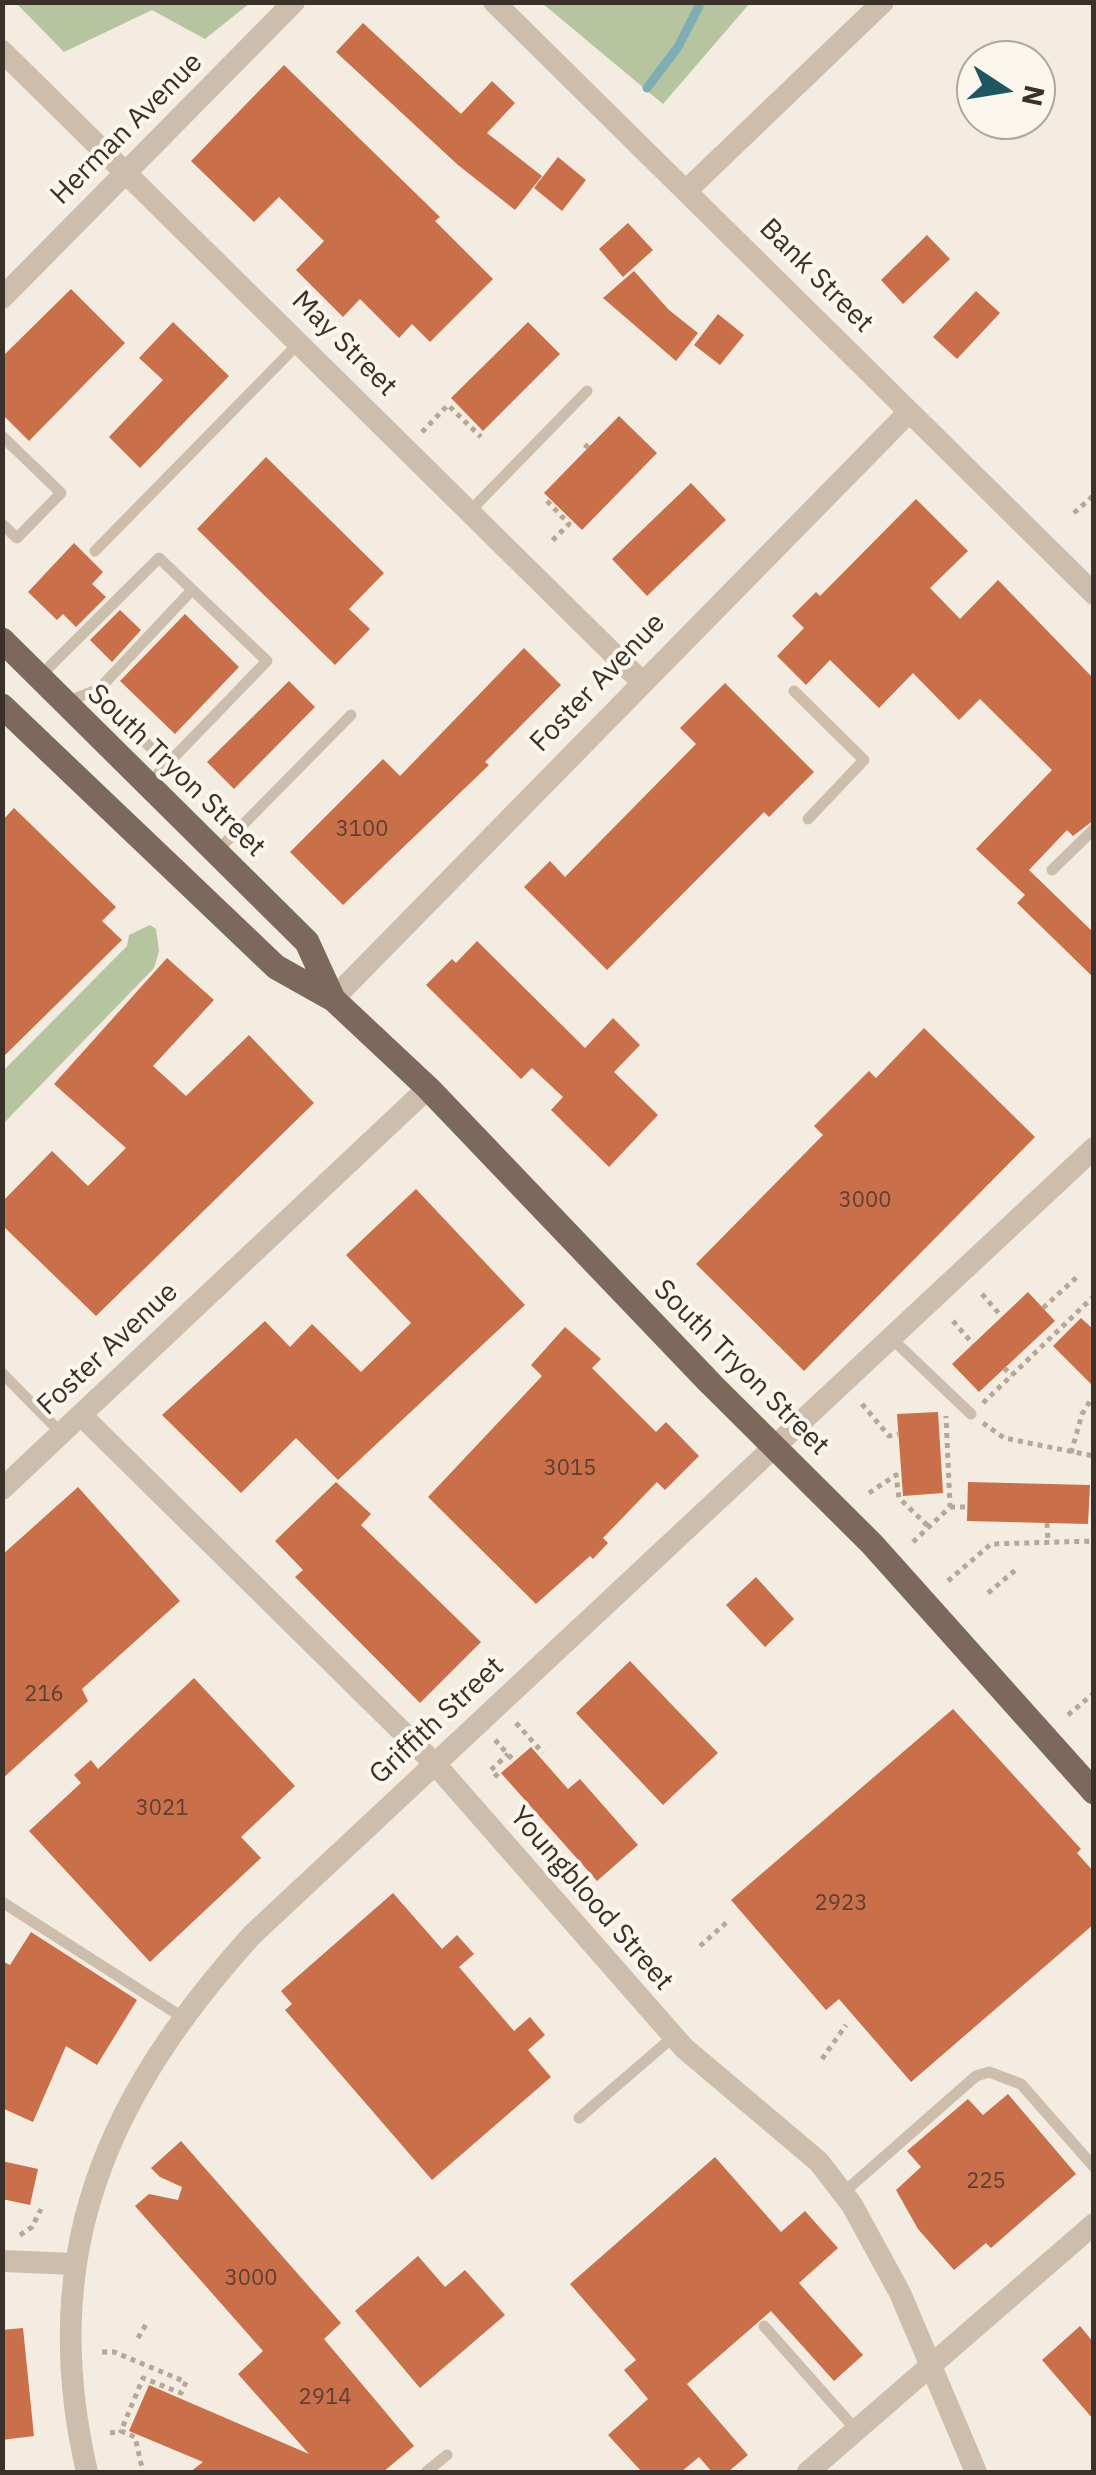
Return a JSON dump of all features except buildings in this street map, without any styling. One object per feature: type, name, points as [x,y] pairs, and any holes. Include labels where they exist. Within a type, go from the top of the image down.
[{"type":"main road","name":"South Tryon Street","points":[[2,640],[307,942],[333,999]]},
{"type":"main road","name":"South Tryon Street","points":[[2,706],[276,967],[333,999],[428,1088],[711,1384],[872,1544],[1094,1792]]},
{"type":"street","name":"Herman Avenue","points":[[2,298],[294,2]]},
{"type":"street","name":"Bank Street","points":[[494,2],[1094,594]]},
{"type":"street","points":[[687,190],[883,2]]},
{"type":"street","name":"May Street","points":[[6,62],[126,171],[642,682]]},
{"type":"street","name":"Foster Avenue","points":[[333,999],[910,412]]},
{"type":"street","name":"Foster Avenue","points":[[2,1489],[428,1088]]},
{"type":"street","name":"Griffith Street","points":[[87,2472],[72,2345],[75,2264],[92,2188],[125,2105],[182,2016],[252,1935],[1094,1148]]},
{"type":"street","name":"Youngblood Street","points":[[82,1416],[435,1764],[674,2037],[780,2125],[844,2193],[892,2276],[976,2472]]},
{"type":"street","points":[[808,2472],[1094,2224]]},
{"type":"street","points":[[2,2261],[75,2264]]},
{"type":"lane","points":[[95,552],[300,342]]},
{"type":"lane","points":[[470,511],[588,391]]},
{"type":"lane","points":[[2,436],[61,493],[17,538],[2,524]]},
{"type":"lane","points":[[40,677],[159,558],[267,660],[148,784]]},
{"type":"lane","points":[[64,703],[99,688],[192,590]]},
{"type":"lane","points":[[99,688],[103,702],[168,764]]},
{"type":"lane","points":[[794,691],[864,760],[808,819]]},
{"type":"lane","points":[[216,852],[350,715]]},
{"type":"lane","points":[[1052,870],[1094,828]]},
{"type":"lane","points":[[890,1337],[972,1414]]},
{"type":"lane","points":[[2,1373],[62,1434]]},
{"type":"lane","points":[[2,1902],[182,2016]]},
{"type":"lane","points":[[579,2118],[674,2037]]},
{"type":"lane","points":[[844,2193],[976,2076],[989,2072],[1021,2084],[1094,2167]]},
{"type":"lane","points":[[764,2326],[856,2431]]},
{"type":"lane","points":[[426,2472],[447,2454]]},
{"type":"path","points":[[420,434],[448,405],[481,437]]},
{"type":"path","points":[[1074,513],[1094,495]]},
{"type":"path","points":[[546,501],[570,524],[549,544]]},
{"type":"path","points":[[1043,1308],[1077,1277]]},
{"type":"path","points":[[982,1294],[1002,1317]]},
{"type":"path","points":[[1094,1296],[972,1414],[1004,1438],[1094,1456]]},
{"type":"path","points":[[953,1321],[973,1344]]},
{"type":"path","points":[[1046,1330],[1052,1336]]},
{"type":"path","points":[[1020,1353],[1028,1360]]},
{"type":"path","points":[[1004,1368],[1012,1376]]},
{"type":"path","points":[[1071,1453],[1082,1414],[1094,1395]]},
{"type":"path","points":[[950,1507],[944,1418],[959,1402]]},
{"type":"path","points":[[862,1404],[888,1436],[898,1434]]},
{"type":"path","points":[[870,1493],[896,1474],[898,1498],[928,1528]]},
{"type":"path","points":[[913,1542],[950,1507],[967,1507]]},
{"type":"path","points":[[1046,1523],[1048,1542]]},
{"type":"path","points":[[948,1581],[991,1544],[1094,1541]]},
{"type":"path","points":[[988,1593],[1018,1568]]},
{"type":"path","points":[[1068,1716],[1094,1693]]},
{"type":"path","points":[[514,1721],[543,1753]]},
{"type":"path","points":[[495,1740],[514,1762]]},
{"type":"path","points":[[498,1777],[490,1770],[508,1754]]},
{"type":"path","points":[[700,1946],[728,1922]]},
{"type":"path","points":[[822,2060],[846,2025]]},
{"type":"path","points":[[2,2238],[20,2235],[32,2227],[40,2209]]},
{"type":"path","points":[[138,2338],[148,2321]]},
{"type":"path","points":[[102,2352],[114,2352],[186,2382],[181,2394],[143,2378],[121,2431]]},
{"type":"path","points":[[110,2433],[121,2431],[135,2436],[143,2472]]},
{"type":"green space","points":[[16,3],[250,3],[205,39],[152,10],[64,52]]},
{"type":"green space","points":[[542,3],[750,3],[663,104]]},
{"type":"green space","points":[[150,925],[156,929],[159,951],[154,968],[3,1124],[3,1071],[127,946],[129,935]]},
{"type":"waterway","points":[[647,88],[678,47],[701,2]]}]
